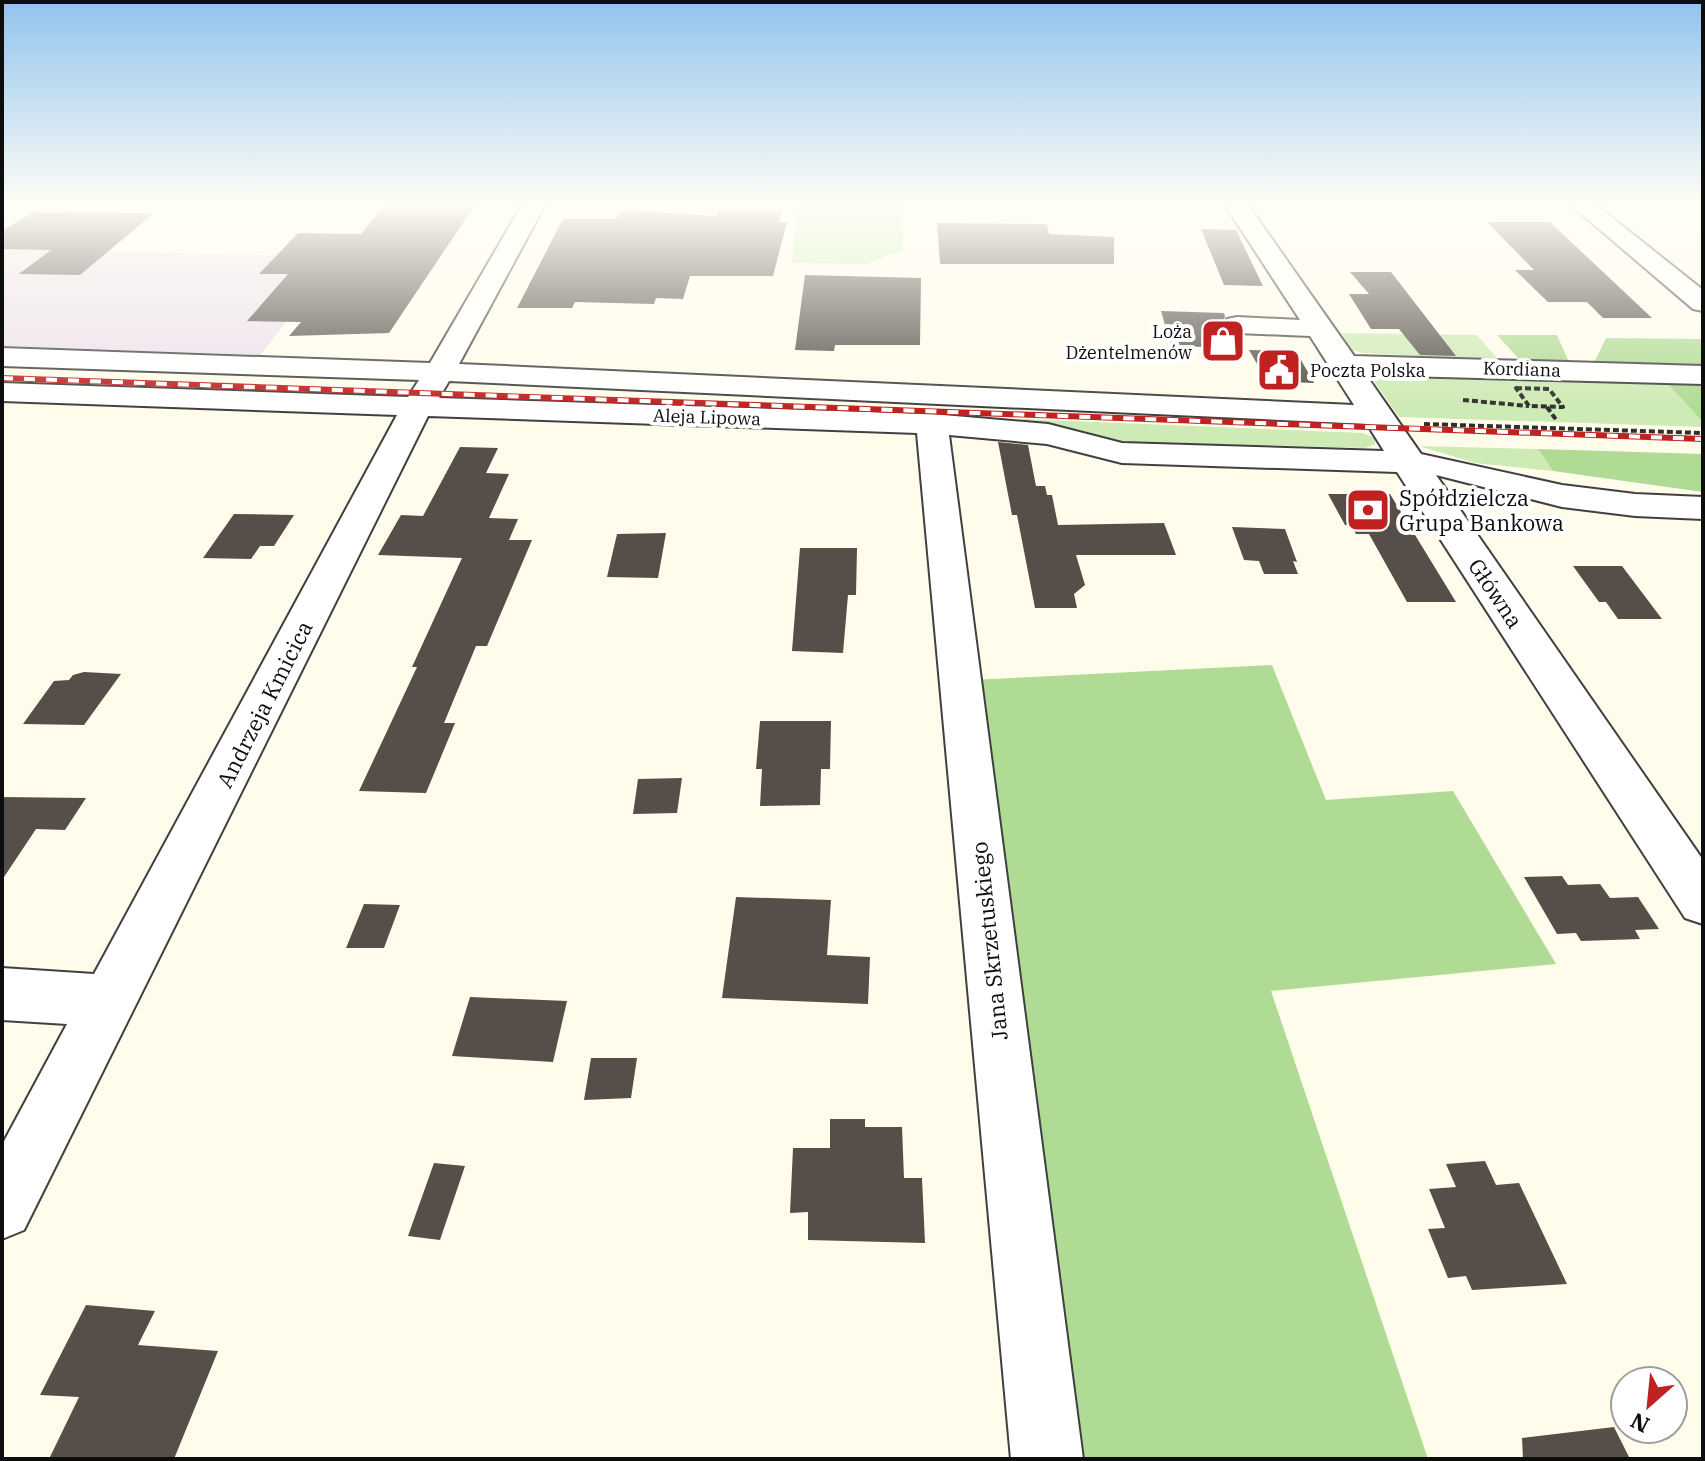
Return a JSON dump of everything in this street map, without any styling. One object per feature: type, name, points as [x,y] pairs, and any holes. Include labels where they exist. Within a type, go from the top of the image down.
[{"type":"street","name":"Andrzeja Kmicica","points":[[2,1208],[417,407],[495,273]]},
{"type":"street","name":"Główna","points":[[1282,273],[1703,902]]},
{"type":"street","points":[[1666,273],[1703,303]]},
{"type":"street","points":[[1237,325],[1302,329]]},
{"type":"street","name":"Aleja Lipowa","points":[[2,357],[440,372],[1378,419]]},
{"type":"street","name":"Kordiana","points":[[1342,365],[1703,375]]},
{"type":"street","name":"Aleja Lipowa","points":[[2,392],[932,424],[1048,434],[1122,453],[1408,463],[1458,470],[1562,496],[1635,505],[1703,508]]},
{"type":"street","name":"Jana Skrzetuskiego","points":[[932,424],[1047,1459]]},
{"type":"street","points":[[2,994],[110,1001]]},
{"type":"path","points":[[1546,407],[1557,421]]},
{"type":"path","points":[[1378,419],[1703,433]]},
{"type":"shaded area","points":[[2,273],[325,273],[260,355],[2,346]]},
{"type":"green space","points":[[1342,333],[1477,335],[1496,357],[1493,360],[1363,353],[1351,350]]},
{"type":"green space","points":[[1497,335],[1557,335],[1569,362],[1527,362],[1518,358]]},
{"type":"green space","points":[[1606,338],[1703,339],[1703,369],[1602,366],[1595,361]]},
{"type":"green space","points":[[1367,371],[1665,381],[1703,422],[1703,427],[1399,417]]},
{"type":"green space","points":[[1665,381],[1703,382],[1703,422]]},
{"type":"green space","points":[[1022,419],[1363,433],[1375,438],[1375,444],[1365,448],[1262,445],[1233,448],[1104,442],[1030,425]]},
{"type":"green space","points":[[1419,446],[1538,449],[1553,471],[1475,463]]},
{"type":"green space","points":[[1538,449],[1703,454],[1703,492],[1553,471]]},
{"type":"green space","points":[[1272,665],[1326,800],[1453,791],[1556,964],[1271,991],[1428,1459],[1072,1459],[971,680]]},
{"type":"building","points":[[20,273],[82,273],[80,275]]},
{"type":"building","points":[[429,273],[389,333],[289,336],[301,322],[247,321],[288,274],[259,274]]},
{"type":"building","points":[[535,273],[774,273],[773,276],[690,276],[683,299],[656,298],[654,304],[575,302],[572,308],[517,308]]},
{"type":"building","points":[[1219,273],[1257,273],[1263,286],[1224,285]]},
{"type":"building","points":[[1351,273],[1392,273],[1456,356],[1420,355],[1399,329],[1371,329],[1349,294],[1369,294]]},
{"type":"building","points":[[1518,273],[1604,273],[1652,318],[1603,318],[1587,302],[1548,302]]},
{"type":"building","points":[[805,275],[921,278],[920,345],[835,345],[834,351],[795,350]]},
{"type":"building","points":[[1161,311],[1224,313],[1220,327],[1224,333],[1232,335],[1236,348],[1171,346]]},
{"type":"building","points":[[1249,350],[1296,351],[1314,383],[1267,381]]},
{"type":"building","points":[[998,442],[1028,445],[1036,486],[1045,486],[1047,495],[1052,495],[1058,525],[1164,523],[1176,555],[1076,555],[1085,585],[1074,594],[1077,608],[1035,608],[1017,515],[1012,515]]},
{"type":"building","points":[[460,447],[498,448],[486,473],[509,474],[489,518],[518,519],[509,540],[532,540],[487,646],[476,646],[444,723],[455,723],[426,793],[359,791],[417,667],[412,667],[462,558],[378,555],[401,515],[423,516]]},
{"type":"building","points":[[1328,494],[1390,494],[1456,602],[1407,602],[1369,534],[1356,534],[1351,525],[1345,525]]},
{"type":"building","points":[[234,514],[294,515],[274,546],[260,546],[251,559],[203,558]]},
{"type":"building","points":[[1232,527],[1285,529],[1298,574],[1264,574],[1259,561],[1244,560]]},
{"type":"building","points":[[666,533],[658,578],[607,577],[617,534]]},
{"type":"building","points":[[800,548],[857,548],[856,595],[848,595],[843,653],[792,651]]},
{"type":"building","points":[[1573,566],[1622,566],[1662,619],[1618,619],[1606,602],[1599,602]]},
{"type":"building","points":[[84,672],[121,674],[84,725],[23,724],[54,681],[69,680],[73,675]]},
{"type":"building","points":[[760,721],[831,721],[830,769],[821,769],[820,805],[760,806],[762,769],[756,769]]},
{"type":"building","points":[[682,778],[677,813],[633,814],[638,779]]},
{"type":"building","points":[[2,797],[86,798],[65,830],[36,829],[2,880]]},
{"type":"building","points":[[1562,876],[1568,885],[1600,884],[1610,898],[1638,897],[1659,929],[1635,930],[1640,939],[1581,941],[1576,933],[1557,934],[1524,877]]},
{"type":"building","points":[[736,897],[831,900],[827,955],[870,957],[868,1004],[722,998]]},
{"type":"building","points":[[364,904],[400,905],[384,948],[346,948]]},
{"type":"building","points":[[470,997],[567,1001],[553,1062],[452,1056]]},
{"type":"building","points":[[591,1058],[637,1058],[631,1098],[584,1100]]},
{"type":"building","points":[[830,1119],[865,1119],[865,1127],[902,1127],[904,1178],[922,1178],[925,1243],[808,1240],[808,1212],[790,1213],[793,1148],[830,1148]]},
{"type":"building","points":[[1485,1161],[1496,1185],[1519,1183],[1567,1284],[1472,1290],[1466,1276],[1448,1278],[1428,1229],[1445,1228],[1429,1189],[1456,1187],[1446,1164]]},
{"type":"building","points":[[434,1163],[465,1166],[440,1240],[408,1236]]},
{"type":"building","points":[[86,1305],[155,1311],[138,1345],[218,1351],[174,1459],[49,1459],[79,1397],[40,1395]]},
{"type":"building","points":[[1609,1428],[1609,1445],[1623,1445],[1630,1459],[1523,1459],[1522,1438]]},
{"type":"railway","points":[[2,378],[1703,439]]},
{"type":"place","name":"Loża Dżentelmenów","points":[[1223,341]]},
{"type":"place","name":"Poczta Polska","points":[[1279,370]]},
{"type":"place","name":"Spółdzielcza Grupa Bankowa","points":[[1368,510]]}]
